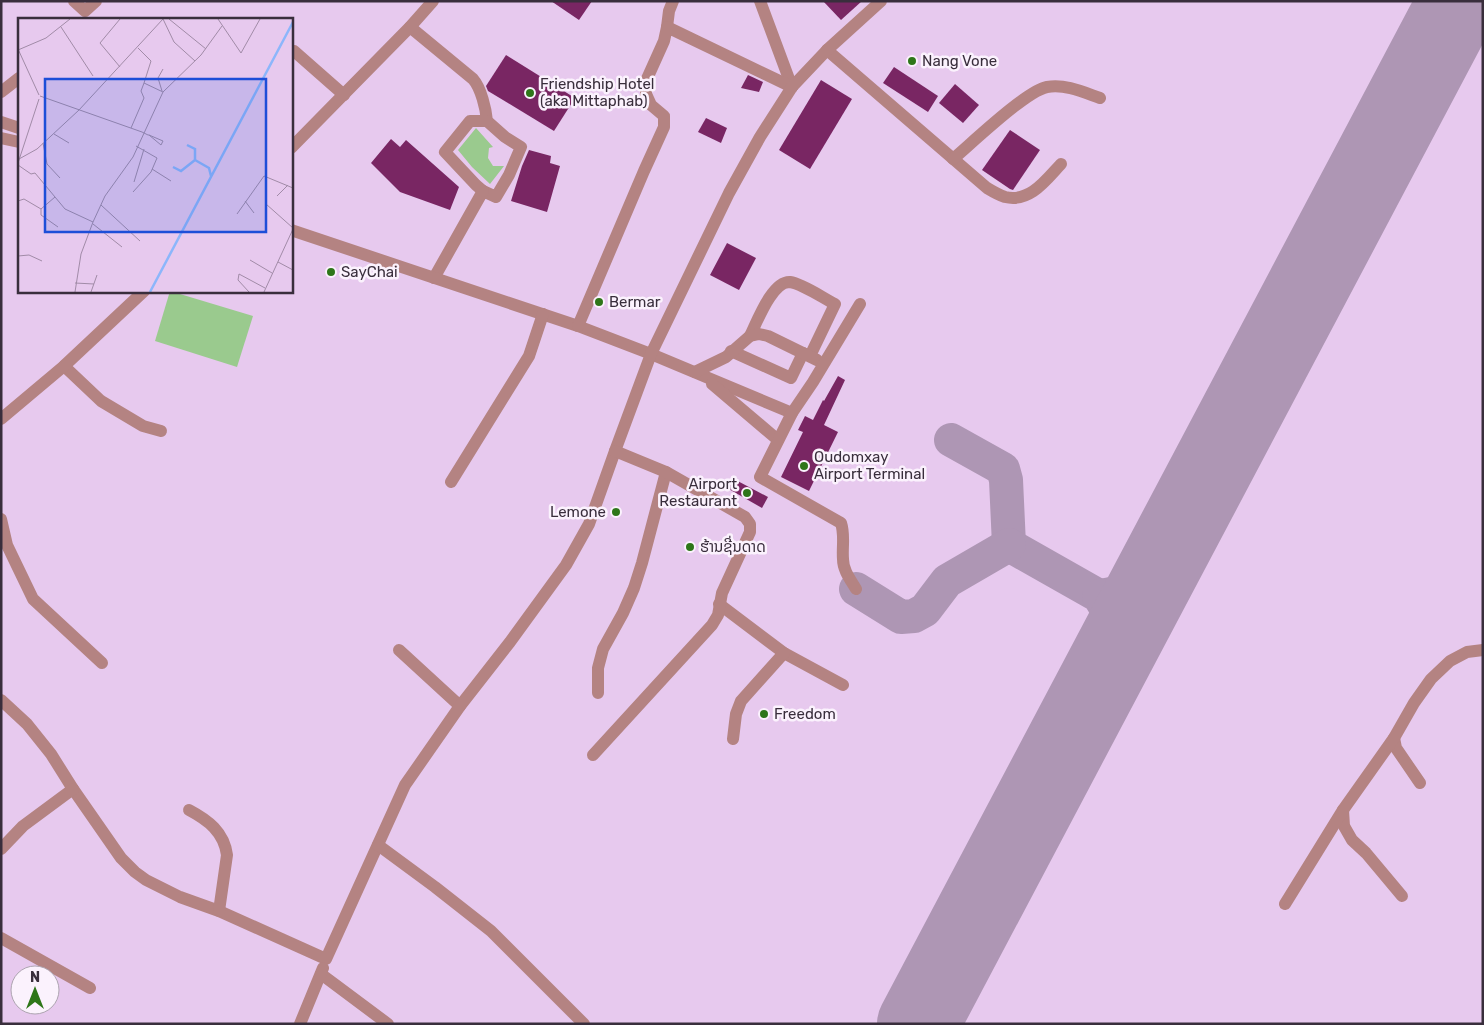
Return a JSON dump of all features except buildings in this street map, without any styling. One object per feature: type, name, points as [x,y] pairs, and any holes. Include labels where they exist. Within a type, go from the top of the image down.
[{"type":"street","points":[[74,1],[82,15],[96,1]]},
{"type":"street","points":[[292,147],[410,27],[433,1]]},
{"type":"street","points":[[578,326],[664,127],[664,116],[651,105],[646,94],[646,80],[664,41],[669,11],[673,1]]},
{"type":"street","points":[[760,1],[792,87]]},
{"type":"street","points":[[300,1024],[326,959],[405,786],[460,706],[510,642],[566,565],[589,524],[614,451],[651,354],[729,193],[760,137],[792,87],[827,50],[881,1]]},
{"type":"street","points":[[668,26],[792,87]]},
{"type":"street","points":[[410,27],[476,83],[486,110],[487,121],[505,137],[521,147],[509,175],[496,197],[483,191],[476,185],[445,152],[470,122],[487,121]]},
{"type":"street","points":[[827,50],[986,188],[1006,197],[1023,197],[1039,188],[1061,164]]},
{"type":"street","points":[[294,51],[344,95]]},
{"type":"street","points":[[1,92],[18,79]]},
{"type":"street","points":[[953,159],[1030,95],[1047,87],[1069,87],[1100,98]]},
{"type":"street","points":[[1,122],[18,128]]},
{"type":"street","points":[[1,138],[18,142]]},
{"type":"street","points":[[434,278],[483,191]]},
{"type":"street","points":[[292,230],[578,326],[651,354],[792,413]]},
{"type":"street","points":[[697,373],[726,357],[731,351],[750,336],[774,290],[781,284],[789,282],[798,285],[835,304],[807,355],[791,378],[731,351]]},
{"type":"street","points":[[1,419],[64,366],[143,292]]},
{"type":"street","points":[[856,589],[846,573],[842,561],[844,537],[841,523],[760,477],[792,413],[860,304]]},
{"type":"street","points":[[451,482],[529,356],[543,314]]},
{"type":"street","points":[[750,336],[758,334],[768,336],[824,363]]},
{"type":"street","points":[[64,366],[101,401],[143,426],[161,431]]},
{"type":"street","points":[[697,373],[778,440]]},
{"type":"street","points":[[593,755],[712,625],[718,615],[724,586],[750,532],[750,524],[744,517],[666,472],[614,451]]},
{"type":"street","points":[[598,693],[598,668],[603,649],[623,613],[634,588],[666,472]]},
{"type":"street","points":[[1,520],[6,545],[33,599],[102,664]]},
{"type":"street","points":[[719,604],[784,653],[842,685]]},
{"type":"street","points":[[399,650],[460,706]]},
{"type":"street","points":[[1284,904],[1343,810],[1394,738],[1414,703],[1431,679],[1450,661],[1467,652],[1483,650]]},
{"type":"street","points":[[733,739],[736,714],[741,701],[784,653]]},
{"type":"street","points":[[1,700],[27,724],[51,754],[121,858],[135,872],[146,880],[180,897],[219,911],[326,959]]},
{"type":"street","points":[[1394,738],[1396,748],[1420,784]]},
{"type":"street","points":[[1,849],[23,826],[73,789]]},
{"type":"street","points":[[189,810],[204,818],[217,830],[226,846],[227,855],[219,911]]},
{"type":"street","points":[[1343,810],[1344,826],[1352,840],[1366,853],[1402,896]]},
{"type":"street","points":[[378,845],[491,931],[584,1024]]},
{"type":"street","points":[[1,938],[90,988]]},
{"type":"street","points":[[321,974],[388,1024]]},
{"type":"green space","points":[[476,128],[493,147],[489,148],[488,158],[493,166],[504,166],[490,184],[458,150]]},
{"type":"green space","points":[[170,292],[253,316],[237,367],[155,341]]},
{"type":"taxiway","points":[[951,440],[1003,469],[1006,480],[1009,545]]},
{"type":"taxiway","points":[[1009,545],[1099,596],[1111,616],[1116,649]]},
{"type":"taxiway","points":[[856,589],[901,617],[914,616],[925,610],[947,581],[1009,545]]},
{"type":"taxiway","points":[[1099,596],[1126,590],[1147,577],[1161,564]]},
{"type":"runway","points":[[918,1024],[1459,1]]},
{"type":"place","name":"Nang Vone","points":[[912,61]]},
{"type":"place","name":"Friendship Hotel (aka Mittaphab)","points":[[530,93]]},
{"type":"place","name":"SayChai","points":[[331,272]]},
{"type":"place","name":"Bermar","points":[[599,302]]},
{"type":"place","name":"Oudomxay Airport Terminal","points":[[804,466]]},
{"type":"place","name":"Airport Restaurant","points":[[747,493]]},
{"type":"place","name":"Lemone","points":[[616,512]]},
{"type":"place","name":"ຮ້ານຊີ່ນດາດ","points":[[690,547]]},
{"type":"place","name":"Freedom","points":[[764,714]]}]
